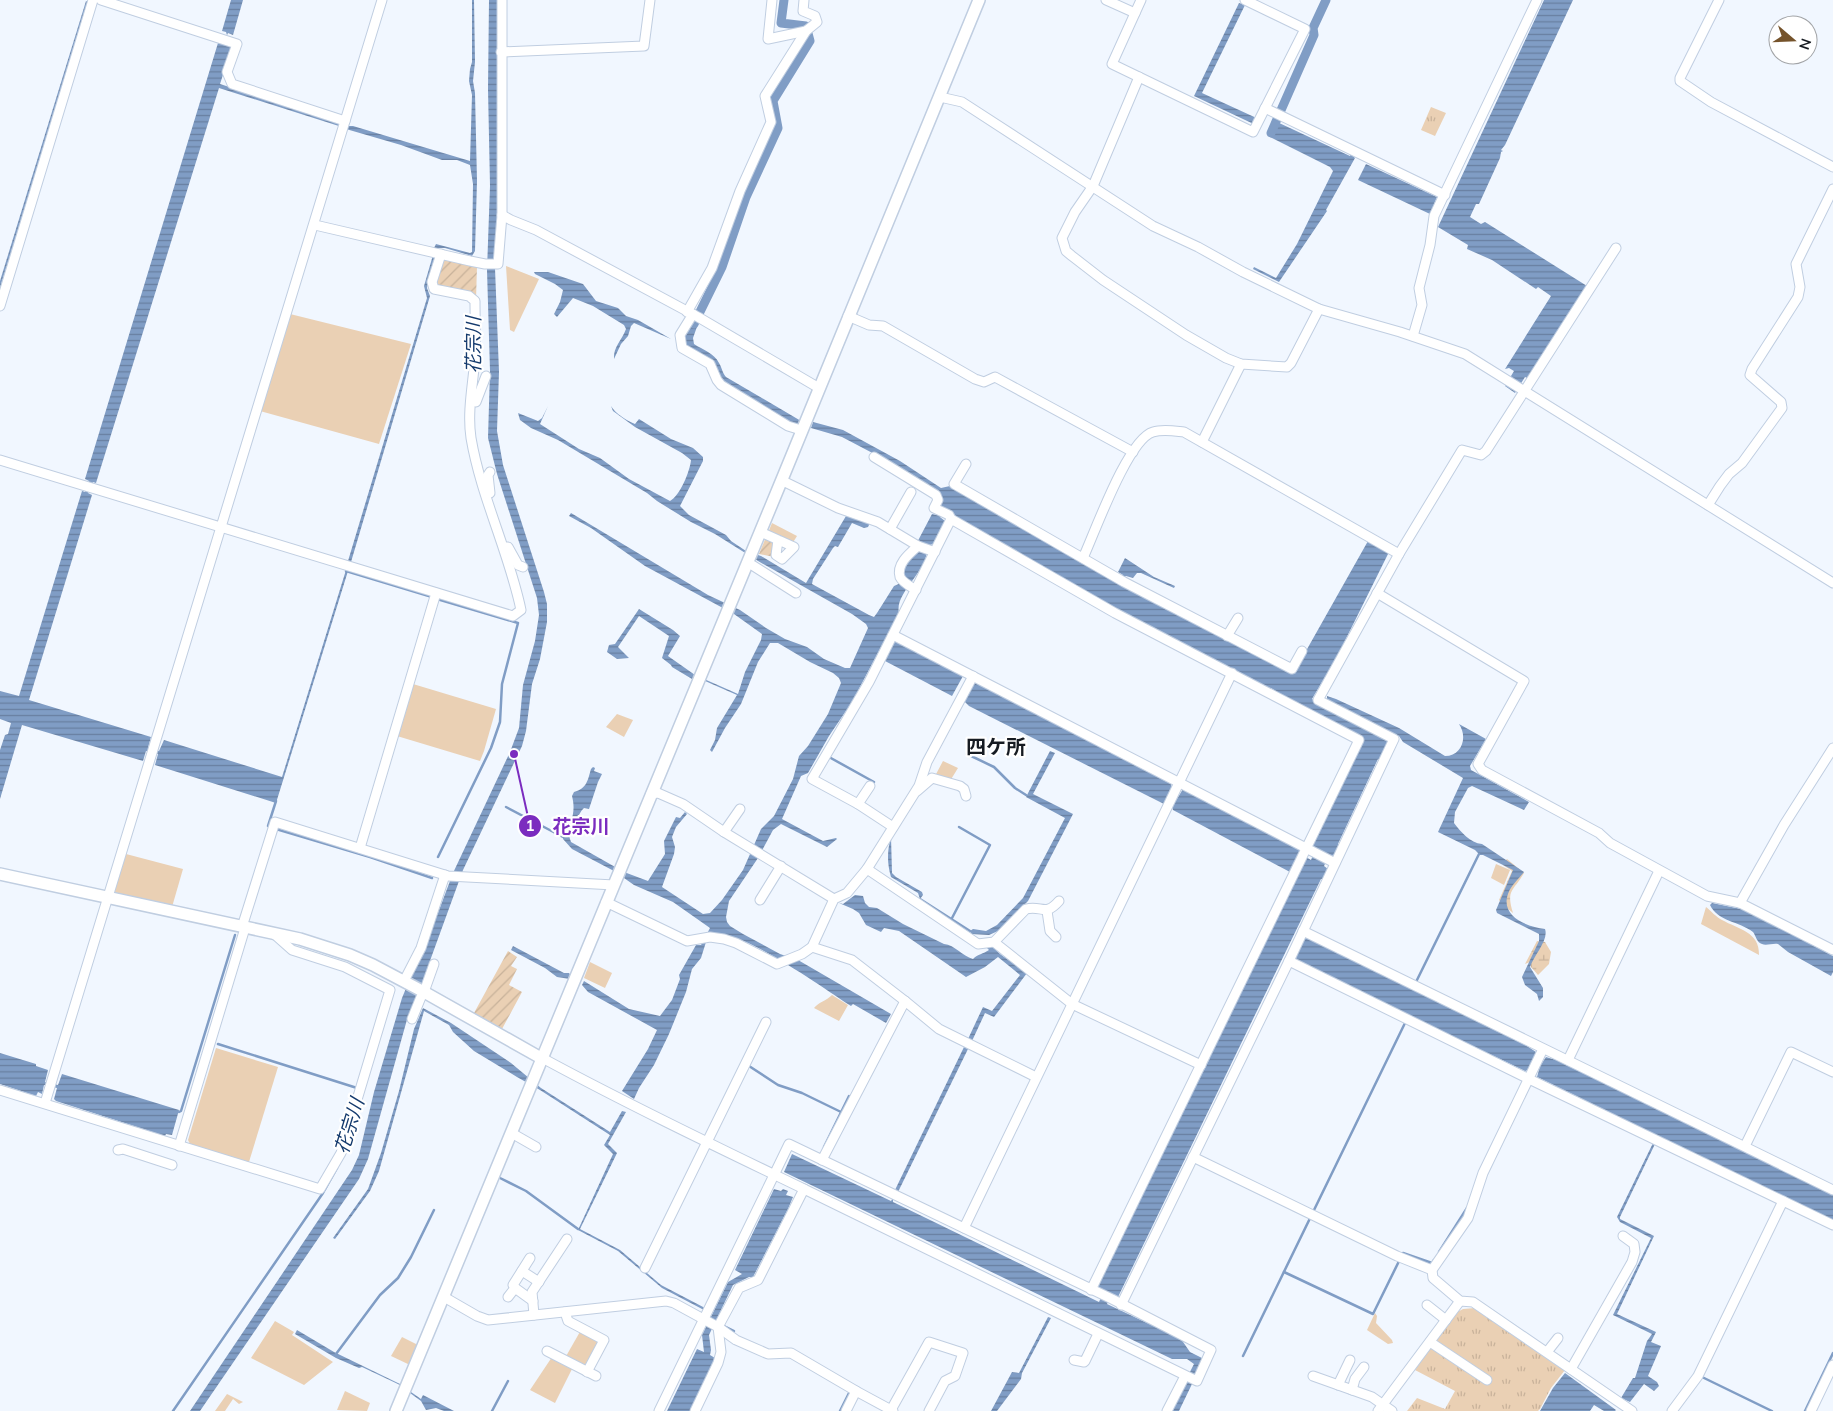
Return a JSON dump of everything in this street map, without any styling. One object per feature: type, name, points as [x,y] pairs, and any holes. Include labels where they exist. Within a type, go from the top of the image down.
[{"type":"street","points":[[0,306],[94,0]]},
{"type":"street","points":[[101,0],[237,44],[227,72],[232,84],[345,121]]},
{"type":"street","points":[[46,1103],[382,0]]},
{"type":"street","points":[[315,225],[485,264],[498,264],[502,215],[502,0]]},
{"type":"street","points":[[501,52],[644,46],[650,0]]},
{"type":"street","points":[[772,0],[768,39],[806,31]]},
{"type":"street","points":[[802,430],[788,426],[721,385],[710,364],[682,348],[680,335],[712,268],[740,191],[771,122],[765,96],[806,31],[817,22],[815,16],[802,11],[804,0]]},
{"type":"street","points":[[396,1411],[544,1059],[606,902],[979,0]]},
{"type":"street","points":[[1106,0],[1135,13]]},
{"type":"street","points":[[1141,0],[1112,64],[1254,132],[1306,28],[1245,0]]},
{"type":"street","points":[[1413,336],[1422,306],[1419,288],[1430,245],[1434,216],[1537,0]]},
{"type":"street","points":[[1719,0],[1680,81],[1711,102],[1833,167]]},
{"type":"street","points":[[1139,77],[1093,186],[1075,212],[1062,238],[1066,251],[1103,280],[1157,317],[1226,358],[1241,364],[1287,367],[1291,363],[1319,309]]},
{"type":"street","points":[[940,97],[962,102],[1153,226],[1198,247],[1243,272],[1319,309],[1413,336],[1464,354],[1833,583]]},
{"type":"street","points":[[1265,108],[1445,195]]},
{"type":"street","points":[[1708,505],[1729,474],[1742,463],[1782,408],[1781,402],[1750,375],[1798,297],[1800,287],[1796,264],[1833,189]]},
{"type":"street","points":[[502,215],[536,230],[690,313],[819,388]]},
{"type":"street","points":[[1121,1305],[1289,961],[1333,861],[1394,739],[1318,700],[1398,553],[1462,450],[1483,454],[1616,248]]},
{"type":"street","points":[[0,460],[513,616],[521,610],[516,586],[476,460],[471,436],[471,393],[475,358],[475,301],[469,296],[434,289],[432,282],[441,254]]},
{"type":"street","points":[[848,316],[869,325],[883,326],[975,379],[984,382],[995,377],[1132,452]]},
{"type":"street","points":[[1202,442],[1241,364]]},
{"type":"street","points":[[476,402],[486,376]]},
{"type":"street","points":[[1084,558],[1116,481],[1132,452],[1142,438],[1153,432],[1168,430],[1184,432],[1398,553]]},
{"type":"street","points":[[874,456],[936,495],[938,500],[934,508],[951,519],[1115,613],[1359,740],[1309,849],[1201,1065],[1095,1292]]},
{"type":"street","points":[[966,464],[954,484],[1124,582],[1292,669],[1302,651]]},
{"type":"street","points":[[489,502],[488,475],[490,472]]},
{"type":"street","points":[[785,482],[838,508],[878,522],[918,546],[935,552]]},
{"type":"street","points":[[890,529],[911,492]]},
{"type":"street","points":[[893,827],[858,804],[812,779],[869,682],[951,519]]},
{"type":"street","points":[[760,533],[778,540]]},
{"type":"street","points":[[503,546],[508,548],[518,565],[522,567]]},
{"type":"street","points":[[916,590],[901,578],[899,574],[903,560],[918,546]]},
{"type":"street","points":[[752,565],[796,593]]},
{"type":"street","points":[[360,848],[436,593]]},
{"type":"street","points":[[1377,593],[1524,680],[1478,764],[1482,770],[1599,833],[1610,843],[1707,896],[1740,903],[1833,950]]},
{"type":"street","points":[[1228,636],[1238,618]]},
{"type":"street","points":[[893,635],[1333,861]]},
{"type":"street","points":[[964,1228],[1232,673]]},
{"type":"street","points":[[606,902],[687,941],[710,936],[724,939],[736,943],[777,964],[802,954],[812,947],[834,899],[847,893],[867,869],[919,786],[927,762],[973,676]]},
{"type":"street","points":[[1740,903],[1784,825],[1833,748]]},
{"type":"street","points":[[913,795],[932,778],[960,786],[964,789],[966,796]]},
{"type":"street","points":[[858,804],[870,786]]},
{"type":"street","points":[[651,794],[658,793],[683,804],[724,832],[834,899]]},
{"type":"street","points":[[724,832],[740,809]]},
{"type":"street","points":[[179,1146],[275,822],[447,875],[614,885]]},
{"type":"street","points":[[760,900],[781,866]]},
{"type":"street","points":[[867,869],[978,944],[994,942],[1026,908],[1052,910],[1058,901]]},
{"type":"street","points":[[1568,1060],[1659,871]]},
{"type":"street","points":[[0,874],[300,939],[350,955],[405,982],[620,1100],[774,1175],[804,1189],[1184,1376],[1197,1381],[1211,1350],[1112,1299],[789,1144],[774,1175],[704,1320],[660,1411]]},
{"type":"street","points":[[405,982],[421,948],[447,875]]},
{"type":"street","points":[[1047,911],[1050,931],[1056,936]]},
{"type":"street","points":[[1303,931],[1542,1051],[1568,1060],[1833,1190]]},
{"type":"street","points":[[0,1090],[320,1189],[341,1153],[390,990],[345,967],[292,950],[273,934]]},
{"type":"street","points":[[994,942],[1072,1004],[1201,1065]]},
{"type":"street","points":[[812,947],[852,960],[940,1029],[1036,1077]]},
{"type":"street","points":[[1289,961],[1833,1225]]},
{"type":"street","points":[[412,1019],[434,964]]},
{"type":"street","points":[[822,1160],[904,1001]]},
{"type":"street","points":[[645,1268],[766,1022]]},
{"type":"street","points":[[1542,1051],[1483,1173],[1468,1218],[1432,1270],[1433,1278],[1460,1301],[1473,1302],[1632,1411]]},
{"type":"street","points":[[1745,1146],[1791,1052],[1833,1072]]},
{"type":"street","points":[[516,1135],[536,1147]]},
{"type":"street","points":[[118,1150],[123,1149],[172,1165]]},
{"type":"street","points":[[1193,1157],[1397,1256],[1432,1270]]},
{"type":"street","points":[[695,1411],[718,1363],[721,1352],[718,1327],[739,1288],[758,1280],[804,1189]]},
{"type":"street","points":[[1672,1411],[1698,1376],[1783,1201]]},
{"type":"street","points":[[1571,1369],[1632,1262],[1635,1252],[1634,1244],[1623,1236]]},
{"type":"street","points":[[534,1315],[532,1292],[567,1239]]},
{"type":"street","points":[[513,1285],[530,1258]]},
{"type":"street","points":[[522,1271],[539,1282]]},
{"type":"street","points":[[508,1297],[515,1288],[533,1301]]},
{"type":"street","points":[[444,1297],[476,1316],[488,1320],[666,1301],[678,1304],[718,1327],[736,1340],[768,1354],[791,1353],[892,1410],[929,1342],[964,1353],[955,1376],[945,1381],[929,1411]]},
{"type":"street","points":[[1380,1408],[1460,1301]]},
{"type":"street","points":[[1427,1305],[1446,1320]]},
{"type":"street","points":[[547,1351],[592,1374],[604,1340],[568,1321],[565,1312]]},
{"type":"street","points":[[1074,1360],[1085,1361],[1098,1334]]},
{"type":"street","points":[[1547,1352],[1558,1338]]},
{"type":"street","points":[[1430,1342],[1487,1380]]},
{"type":"street","points":[[1338,1385],[1350,1360]]},
{"type":"street","points":[[1811,1411],[1833,1365]]},
{"type":"street","points":[[1352,1390],[1355,1379],[1364,1367]]},
{"type":"street","points":[[1167,1411],[1184,1376]]},
{"type":"street","points":[[1313,1376],[1372,1397],[1380,1408],[1392,1411]]},
{"type":"street","points":[[846,1411],[856,1391]]},
{"type":"green space","points":[[1431,107],[1446,113],[1435,136],[1421,130]]},
{"type":"green space","points":[[443,258],[477,266],[476,300],[436,287],[434,282]]},
{"type":"green space","points":[[506,266],[539,279],[514,332],[510,330]]},
{"type":"green space","points":[[290,314],[411,344],[379,444],[260,411]]},
{"type":"green space","points":[[772,523],[797,536],[792,544],[768,533]]},
{"type":"green space","points":[[766,537],[775,541],[774,557],[759,554]]},
{"type":"green space","points":[[413,684],[496,709],[480,761],[397,736]]},
{"type":"green space","points":[[617,714],[633,720],[624,737],[606,727]]},
{"type":"green space","points":[[943,761],[958,768],[950,781],[935,776]]},
{"type":"green space","points":[[126,854],[183,869],[172,907],[114,894]]},
{"type":"green space","points":[[1507,859],[1524,873],[1512,891],[1510,899],[1513,913],[1499,900],[1512,871],[1503,865]]},
{"type":"green space","points":[[1496,864],[1510,870],[1504,885],[1491,878]]},
{"type":"green space","points":[[1706,907],[1720,919],[1752,936],[1756,941],[1759,955],[1701,924]]},
{"type":"green space","points":[[1537,941],[1545,942],[1551,952],[1549,964],[1538,975],[1531,967],[1530,962],[1525,964]]},
{"type":"green space","points":[[508,951],[517,957],[511,966],[517,969],[509,985],[522,992],[502,1029],[474,1013]]},
{"type":"green space","points":[[590,962],[612,973],[605,988],[584,978]]},
{"type":"green space","points":[[832,995],[848,1005],[839,1021],[814,1008]]},
{"type":"green space","points":[[216,1048],[278,1067],[249,1162],[190,1144],[188,1140]]},
{"type":"green space","points":[[1475,1308],[1565,1370],[1551,1388],[1540,1409],[1538,1411],[1407,1411],[1417,1398],[1445,1409],[1455,1391],[1415,1370],[1454,1314],[1463,1309]]},
{"type":"green space","points":[[1375,1313],[1377,1316],[1376,1323],[1393,1343],[1388,1344],[1367,1330]]},
{"type":"green space","points":[[275,1321],[294,1332],[292,1335],[333,1362],[304,1385],[251,1358]]},
{"type":"green space","points":[[581,1330],[600,1341],[585,1369],[565,1358]]},
{"type":"green space","points":[[402,1337],[418,1345],[410,1365],[391,1356]]},
{"type":"green space","points":[[552,1357],[573,1367],[555,1403],[530,1390]]},
{"type":"green space","points":[[345,1391],[370,1403],[367,1411],[337,1410]]},
{"type":"green space","points":[[227,1394],[243,1402],[239,1404],[233,1399],[225,1411],[215,1411]]},
{"type":"water","points":[[231,0],[243,0],[233,35],[228,33],[227,35],[226,32],[222,31]]},
{"type":"water","points":[[472,0],[474,0],[475,62],[473,81],[475,93],[477,181],[475,251],[472,256],[445,248],[434,248],[436,244],[472,252],[473,184],[470,165],[457,160],[442,160],[401,145],[346,129],[348,126],[353,126],[470,161],[472,95],[469,81],[472,62]]},
{"type":"water","points":[[489,0],[498,0],[499,193],[495,268],[499,372],[497,431],[503,465],[547,604],[547,622],[540,659],[532,684],[526,731],[522,746],[463,870],[415,1002],[408,1016],[368,1159],[359,1179],[200,1411],[190,1411],[352,1170],[359,1155],[374,1092],[402,998],[414,969],[421,958],[453,873],[510,752],[519,728],[523,685],[535,641],[539,615],[537,598],[497,474],[488,438],[490,371],[487,270],[490,186]]},
{"type":"water","points":[[1544,0],[1573,0],[1501,150],[1503,151],[1479,204],[1476,204],[1470,217],[1481,224],[1485,222],[1587,286],[1532,380],[1525,377],[1515,393],[1505,386],[1514,371],[1509,368],[1505,369],[1551,296],[1538,287],[1536,289],[1492,260],[1467,249],[1468,245],[1438,227]]},
{"type":"water","points":[[86,1],[88,2],[0,288],[0,281]]},
{"type":"water","points":[[1239,3],[1245,5],[1202,93],[1263,121],[1260,127],[1194,96]]},
{"type":"water","points":[[223,42],[232,47],[220,84],[343,124],[342,127],[219,88],[96,483],[93,482],[88,493],[92,495],[29,700],[151,737],[148,748],[159,751],[164,740],[282,777],[346,570],[348,571],[276,803],[155,765],[158,754],[146,751],[143,761],[22,725],[0,799],[0,750],[11,723],[0,719],[0,691],[19,696],[82,491],[85,492],[89,481],[85,479],[218,43],[222,44]]},
{"type":"water","points":[[1277,122],[1350,156],[1351,153],[1354,154],[1355,158],[1327,211],[1279,282],[1253,269],[1254,267],[1276,278],[1297,244],[1333,171],[1330,167],[1270,137]]},
{"type":"water","points":[[1366,164],[1437,197],[1430,214],[1358,180]]},
{"type":"water","points":[[433,255],[435,255],[427,288],[430,296],[351,562],[348,561],[427,298],[424,286]]},
{"type":"water","points":[[534,272],[548,272],[583,284],[596,301],[618,308],[626,316],[638,320],[671,339],[634,323],[614,359],[616,347],[626,329],[624,325],[593,306],[573,298],[557,317],[554,314],[563,290]]},
{"type":"water","points":[[695,319],[699,321],[693,338],[694,344],[714,357],[726,377],[801,421],[799,426],[795,426],[722,382],[716,373],[684,346],[683,337]]},
{"type":"water","points":[[548,406],[540,424],[579,449],[600,458],[629,479],[670,501],[684,483],[691,460],[635,427],[613,411],[611,406],[625,419],[635,424],[639,419],[671,439],[693,448],[703,457],[703,461],[680,506],[689,515],[726,535],[731,541],[746,551],[761,556],[806,583],[846,516],[848,515],[870,523],[868,527],[864,528],[852,523],[838,547],[835,546],[833,548],[813,579],[812,584],[874,617],[894,586],[901,583],[901,573],[932,514],[941,514],[940,517],[945,521],[933,544],[927,546],[923,564],[902,597],[899,613],[852,702],[829,736],[808,773],[801,776],[782,819],[823,841],[837,839],[827,847],[781,824],[773,830],[758,858],[729,901],[726,917],[730,926],[743,934],[780,954],[798,960],[891,1014],[886,1023],[853,1004],[851,1006],[803,974],[762,950],[726,935],[712,933],[706,942],[701,958],[692,969],[686,992],[654,1065],[634,1099],[622,1091],[648,1049],[657,1030],[588,992],[582,985],[584,981],[629,1009],[660,1016],[672,1000],[680,979],[679,975],[696,945],[701,945],[710,928],[673,902],[634,885],[614,871],[572,849],[563,839],[563,836],[572,817],[574,807],[572,796],[574,792],[582,789],[593,767],[595,768],[594,771],[602,774],[589,809],[584,808],[569,836],[571,842],[624,872],[648,881],[665,854],[664,841],[676,817],[680,818],[685,812],[687,814],[676,827],[672,837],[675,847],[674,854],[662,887],[703,914],[710,913],[722,900],[743,870],[761,829],[774,816],[793,779],[799,756],[808,746],[828,714],[841,683],[839,678],[833,673],[778,643],[770,643],[758,662],[741,704],[712,752],[710,750],[715,740],[717,728],[737,695],[696,677],[692,679],[672,667],[662,658],[669,636],[639,616],[618,647],[629,658],[617,659],[607,652],[609,645],[615,644],[639,609],[680,636],[668,656],[695,675],[738,694],[745,672],[761,640],[762,634],[734,614],[645,566],[591,528],[569,516],[571,513],[708,595],[740,610],[785,639],[807,647],[824,659],[845,668],[850,668],[868,628],[866,624],[852,614],[691,522],[647,493],[558,440],[531,428],[520,420],[518,413],[538,421],[542,418]]},
{"type":"water","points":[[813,422],[843,430],[900,461],[941,488],[950,486],[1172,611],[1293,674],[1368,541],[1389,552],[1327,677],[1325,677],[1312,699],[1388,738],[1389,743],[1381,761],[1378,759],[1338,844],[1340,845],[1334,856],[1329,855],[1324,866],[1328,869],[1323,879],[1321,879],[1118,1297],[1112,1294],[1107,1304],[1181,1339],[1190,1352],[1204,1359],[1179,1411],[1170,1411],[1194,1364],[1187,1359],[1172,1359],[784,1172],[792,1154],[891,1201],[893,1198],[893,1202],[1099,1302],[1104,1291],[1098,1287],[1099,1283],[1155,1166],[1210,1058],[1306,857],[1311,860],[1316,848],[1312,847],[1312,844],[1359,750],[1363,738],[1288,699],[1271,688],[1134,619],[948,513],[939,507],[941,500],[882,458],[842,437],[811,428]]},
{"type":"water","points":[[1125,558],[1154,577],[1175,586],[1174,588],[1141,573],[1137,573],[1133,578],[1126,576],[1123,578],[1123,575],[1118,572]]},
{"type":"water","points":[[896,641],[963,676],[952,696],[885,661]]},
{"type":"water","points":[[975,682],[1171,784],[1172,788],[1164,804],[969,706],[964,701]]},
{"type":"water","points":[[1327,696],[1399,728],[1445,756],[1456,753],[1462,745],[1463,734],[1459,724],[1486,739],[1470,766],[1471,770],[1529,802],[1524,810],[1472,786],[1468,788],[1455,812],[1454,823],[1470,839],[1482,844],[1524,872],[1511,888],[1507,902],[1511,914],[1517,919],[1530,926],[1545,929],[1545,938],[1530,967],[1543,988],[1543,997],[1539,1001],[1537,994],[1525,985],[1522,977],[1539,941],[1539,934],[1497,913],[1496,910],[1513,870],[1480,855],[1475,850],[1438,832],[1463,778],[1403,742],[1399,736],[1330,701],[1327,699]]},
{"type":"water","points":[[1050,751],[1055,753],[1033,794],[1073,814],[1028,901],[998,931],[989,935],[971,934],[970,931],[973,929],[986,931],[997,925],[1023,898],[1065,818],[1026,797]]},
{"type":"water","points":[[1183,789],[1300,850],[1290,872],[1173,810],[1172,807]]},
{"type":"water","points":[[891,837],[892,873],[922,892],[923,895],[920,899],[918,893],[891,877],[888,857]]},
{"type":"water","points":[[855,895],[863,896],[865,903],[869,907],[877,908],[903,924],[952,946],[969,958],[973,959],[989,950],[987,948],[992,946],[1027,973],[994,1017],[985,1013],[972,1041],[968,1039],[983,1007],[992,1011],[1020,975],[998,957],[985,967],[966,977],[899,931],[884,928],[881,932],[866,925],[859,913],[839,903],[843,904]]},
{"type":"water","points":[[1712,903],[1746,910],[1833,956],[1833,972],[1831,976],[1788,952],[1778,944],[1765,945],[1760,943],[1753,932],[1747,928],[1718,915],[1710,905]]},
{"type":"water","points":[[1306,936],[1527,1046],[1536,1052],[1528,1070],[1525,1071],[1294,960],[1303,938]]},
{"type":"water","points":[[513,946],[564,973],[569,973],[570,979],[557,977],[545,968],[511,950]]},
{"type":"water","points":[[423,1008],[451,1023],[511,1063],[541,1088],[610,1132],[622,1111],[626,1112],[608,1144],[617,1153],[580,1229],[620,1250],[661,1285],[705,1308],[704,1310],[662,1288],[618,1251],[578,1230],[613,1154],[604,1145],[610,1135],[540,1090],[474,1051],[453,1032],[449,1025],[424,1011],[379,1171],[370,1191],[335,1239],[333,1238],[368,1189],[381,1153],[399,1091],[414,1029]]},
{"type":"water","points":[[964,1047],[968,1049],[898,1192],[895,1190]]},
{"type":"water","points":[[0,1053],[36,1064],[36,1066],[48,1070],[45,1082],[58,1085],[62,1074],[179,1110],[172,1135],[166,1134],[165,1136],[56,1101],[54,1099],[57,1088],[44,1085],[42,1094],[38,1092],[36,1096],[0,1084]]},
{"type":"water","points":[[1546,1057],[1556,1060],[1833,1195],[1833,1221],[1537,1077],[1540,1066]]},
{"type":"water","points":[[1653,1143],[1655,1144],[1620,1219],[1654,1236],[1617,1314],[1656,1332],[1651,1342],[1661,1346],[1648,1376],[1657,1382],[1659,1386],[1654,1391],[1644,1384],[1630,1402],[1621,1398],[1633,1378],[1635,1378],[1647,1341],[1652,1334],[1613,1315],[1651,1238],[1620,1222],[1617,1217]]},
{"type":"water","points":[[774,1189],[788,1191],[786,1195],[793,1197],[788,1209],[753,1277],[733,1285],[709,1335],[710,1355],[715,1358],[690,1411],[667,1411],[697,1349],[704,1352],[702,1335],[728,1282],[742,1274],[735,1270]]},
{"type":"water","points":[[1048,1317],[1051,1318],[1022,1373],[1021,1379],[997,1411],[991,1411],[1012,1372],[1019,1373]]},
{"type":"water","points":[[297,1330],[334,1352],[400,1385],[362,1367],[359,1368],[336,1358],[295,1334]]},
{"type":"water","points":[[1565,1373],[1616,1410],[1604,1411],[1594,1405],[1590,1411],[1540,1411],[1553,1388]]},
{"type":"water","points":[[411,1392],[421,1399],[423,1395],[454,1411],[444,1411],[436,1408],[426,1410],[421,1401]]},
{"type":"waterway","points":[[694,324],[722,267],[746,197],[778,128],[773,101],[810,41],[806,26],[781,23],[784,0]]},
{"type":"waterway","points":[[1271,133],[1314,35],[1313,28],[1326,0]]},
{"type":"waterway","points":[[346,571],[432,597]]},
{"type":"waterway","points":[[437,599],[518,623],[502,684],[500,722],[491,748],[438,857]]},
{"type":"waterway","points":[[967,754],[994,767],[1015,788],[1026,795]]},
{"type":"waterway","points":[[829,757],[874,782]]},
{"type":"waterway","points":[[271,827],[268,826],[276,801]]},
{"type":"waterway","points":[[506,807],[563,837]]},
{"type":"waterway","points":[[951,920],[990,845],[959,827]]},
{"type":"waterway","points":[[276,829],[432,878]]},
{"type":"waterway","points":[[1416,982],[1479,854]]},
{"type":"waterway","points":[[920,899],[970,931]]},
{"type":"waterway","points":[[179,1112],[181,1111],[235,935]]},
{"type":"waterway","points":[[1243,1356],[1405,1023]]},
{"type":"waterway","points":[[218,1044],[357,1088]]},
{"type":"waterway","points":[[749,1065],[778,1085],[802,1093],[841,1112]]},
{"type":"waterway","points":[[824,1147],[849,1096]]},
{"type":"waterway","points":[[173,1411],[323,1193],[337,1168]]},
{"type":"waterway","points":[[500,1178],[526,1191],[578,1229]]},
{"type":"waterway","points":[[1439,1252],[1467,1208]]},
{"type":"waterway","points":[[336,1354],[380,1295],[398,1278],[411,1257],[434,1210]]},
{"type":"waterway","points":[[1284,1272],[1373,1314],[1403,1253],[1432,1263],[1434,1260]]},
{"type":"waterway","points":[[724,1326],[734,1331]]},
{"type":"waterway","points":[[1805,1411],[1833,1353]]},
{"type":"waterway","points":[[1702,1377],[1772,1411]]},
{"type":"waterway","points":[[492,1411],[508,1381]]},
{"type":"waterway","points":[[840,1411],[849,1393]]},
{"type":"place","name":"花宗川","points":[[514,754]]},
{"type":"district","name":"四ケ所","points":[[996,747]]}]
